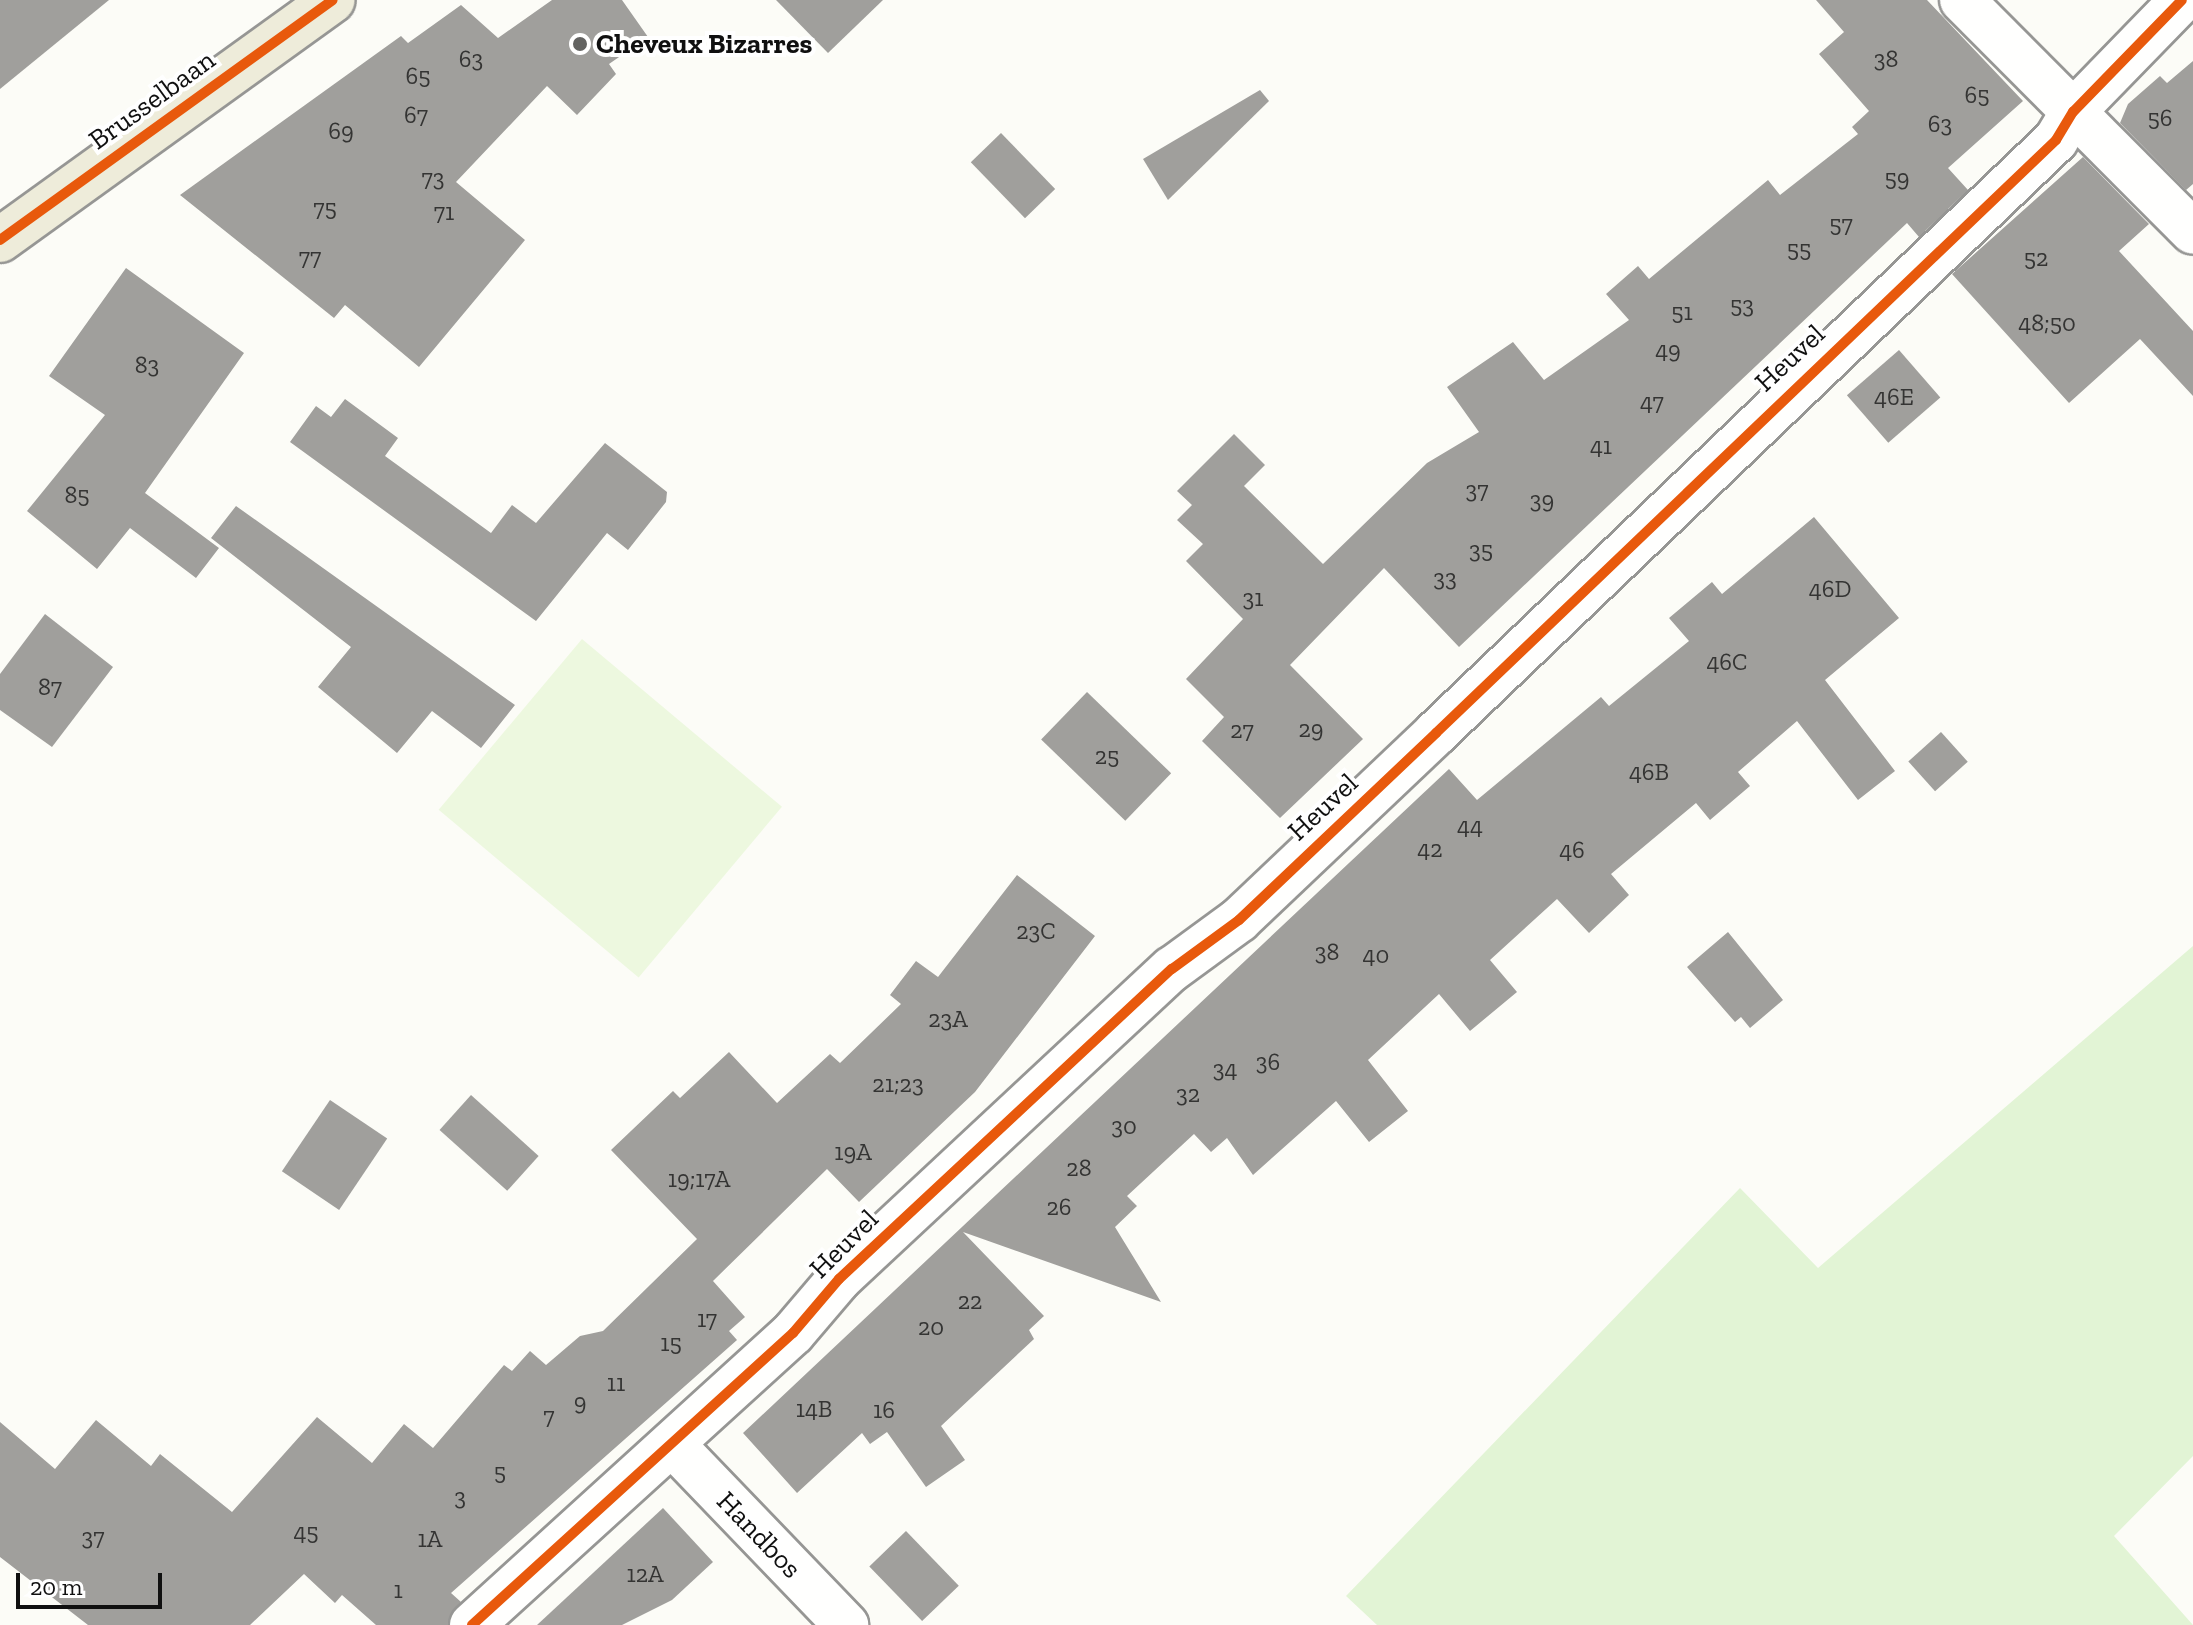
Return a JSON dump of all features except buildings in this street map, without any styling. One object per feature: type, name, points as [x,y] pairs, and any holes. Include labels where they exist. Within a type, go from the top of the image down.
[{"type":"main road","name":"Brusselbaan","points":[[0,240],[333,0]]},
{"type":"street","points":[[1962,0],[2073,112],[2097,128],[2193,232]]},
{"type":"street","name":"Heuvel","points":[[472,1625],[673,1445],[874,1247],[1436,733],[2056,140],[2073,112],[2182,0]]},
{"type":"street","name":"Handbos","points":[[673,1445],[846,1625]]},
{"type":"green space","points":[[582,639],[782,807],[639,978],[439,810]]},
{"type":"green space","points":[[2193,946],[2193,1456],[2114,1536],[2193,1625],[1377,1625],[1346,1596],[1740,1188],[1818,1268]]},
{"type":"cycle path","points":[[0,240],[333,0]]},
{"type":"cycle path","points":[[472,1625],[793,1333],[839,1279],[1172,969],[1239,920],[1436,733],[2056,140],[2073,112],[2182,0]]},
{"type":"place","name":"Cheveux Bizarres","points":[[580,44]]}]
